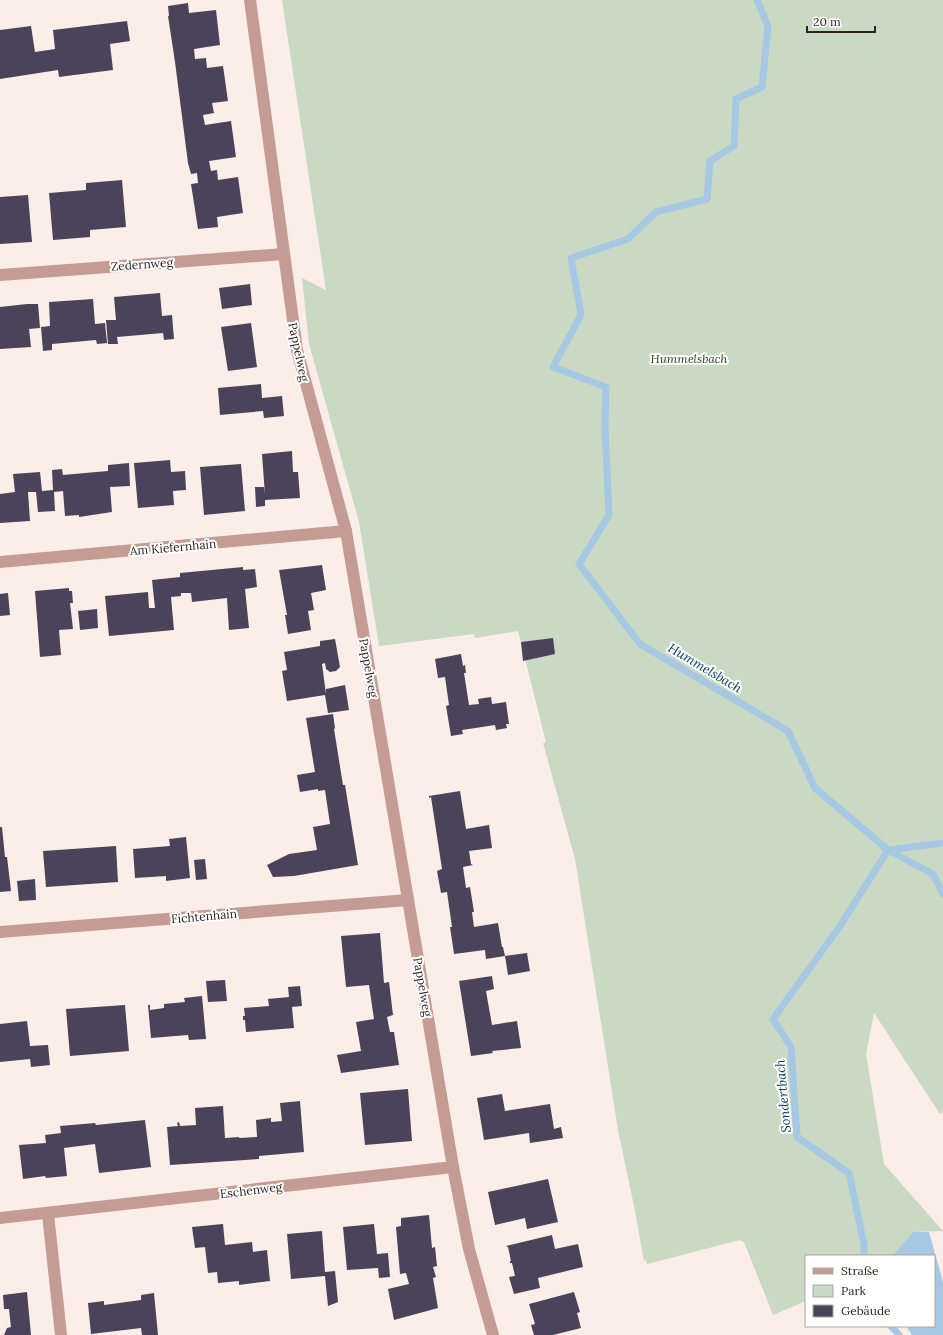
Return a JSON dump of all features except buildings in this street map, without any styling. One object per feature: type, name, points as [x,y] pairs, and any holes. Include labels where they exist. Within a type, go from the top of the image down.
[{"type":"street","name":"Pappelweg","points":[[250,0],[297,350],[346,532],[453,1167],[469,1249],[492,1335]]},
{"type":"street","name":"Zedernweg","points":[[0,274],[284,254]]},
{"type":"street","name":"Am Kiefernhain","points":[[0,562],[346,532]]},
{"type":"street","name":"Fichtenhain","points":[[0,932],[408,900]]},
{"type":"street","name":"Eschenweg","points":[[0,1218],[48,1214],[453,1167]]},
{"type":"street","points":[[48,1214],[61,1335]]},
{"type":"green space","name":"Hummelsbach","points":[[282,0],[943,0],[943,1112],[940,1114],[874,1013],[866,1054],[884,1164],[943,1231],[913,1232],[893,1255],[805,1255],[805,1301],[773,1315],[744,1242],[740,1240],[647,1264],[646,1260],[644,1261],[618,1130],[575,859],[543,743],[546,742],[518,631],[475,638],[474,634],[379,646],[359,522],[309,344],[302,278],[326,290]]},
{"type":"water","points":[[913,1232],[929,1232],[943,1282],[943,1335],[912,1335],[907,1327],[935,1327],[935,1255],[893,1255]]},
{"type":"waterway","name":"Hummelsbach","points":[[757,0],[768,26],[762,87],[736,99],[734,146],[710,161],[707,199],[656,212],[628,239],[571,258],[581,315],[553,367],[606,387],[605,427],[609,515],[579,564],[640,644],[788,731],[815,788],[888,850],[933,874],[943,894]]},
{"type":"waterway","name":"Sondertbach","points":[[864,1255],[864,1244],[849,1173],[797,1137],[791,1047],[773,1019],[840,926],[888,850],[943,843]]},
{"type":"waterway","name":"Sondertbach","points":[[892,1327],[899,1335]]}]
